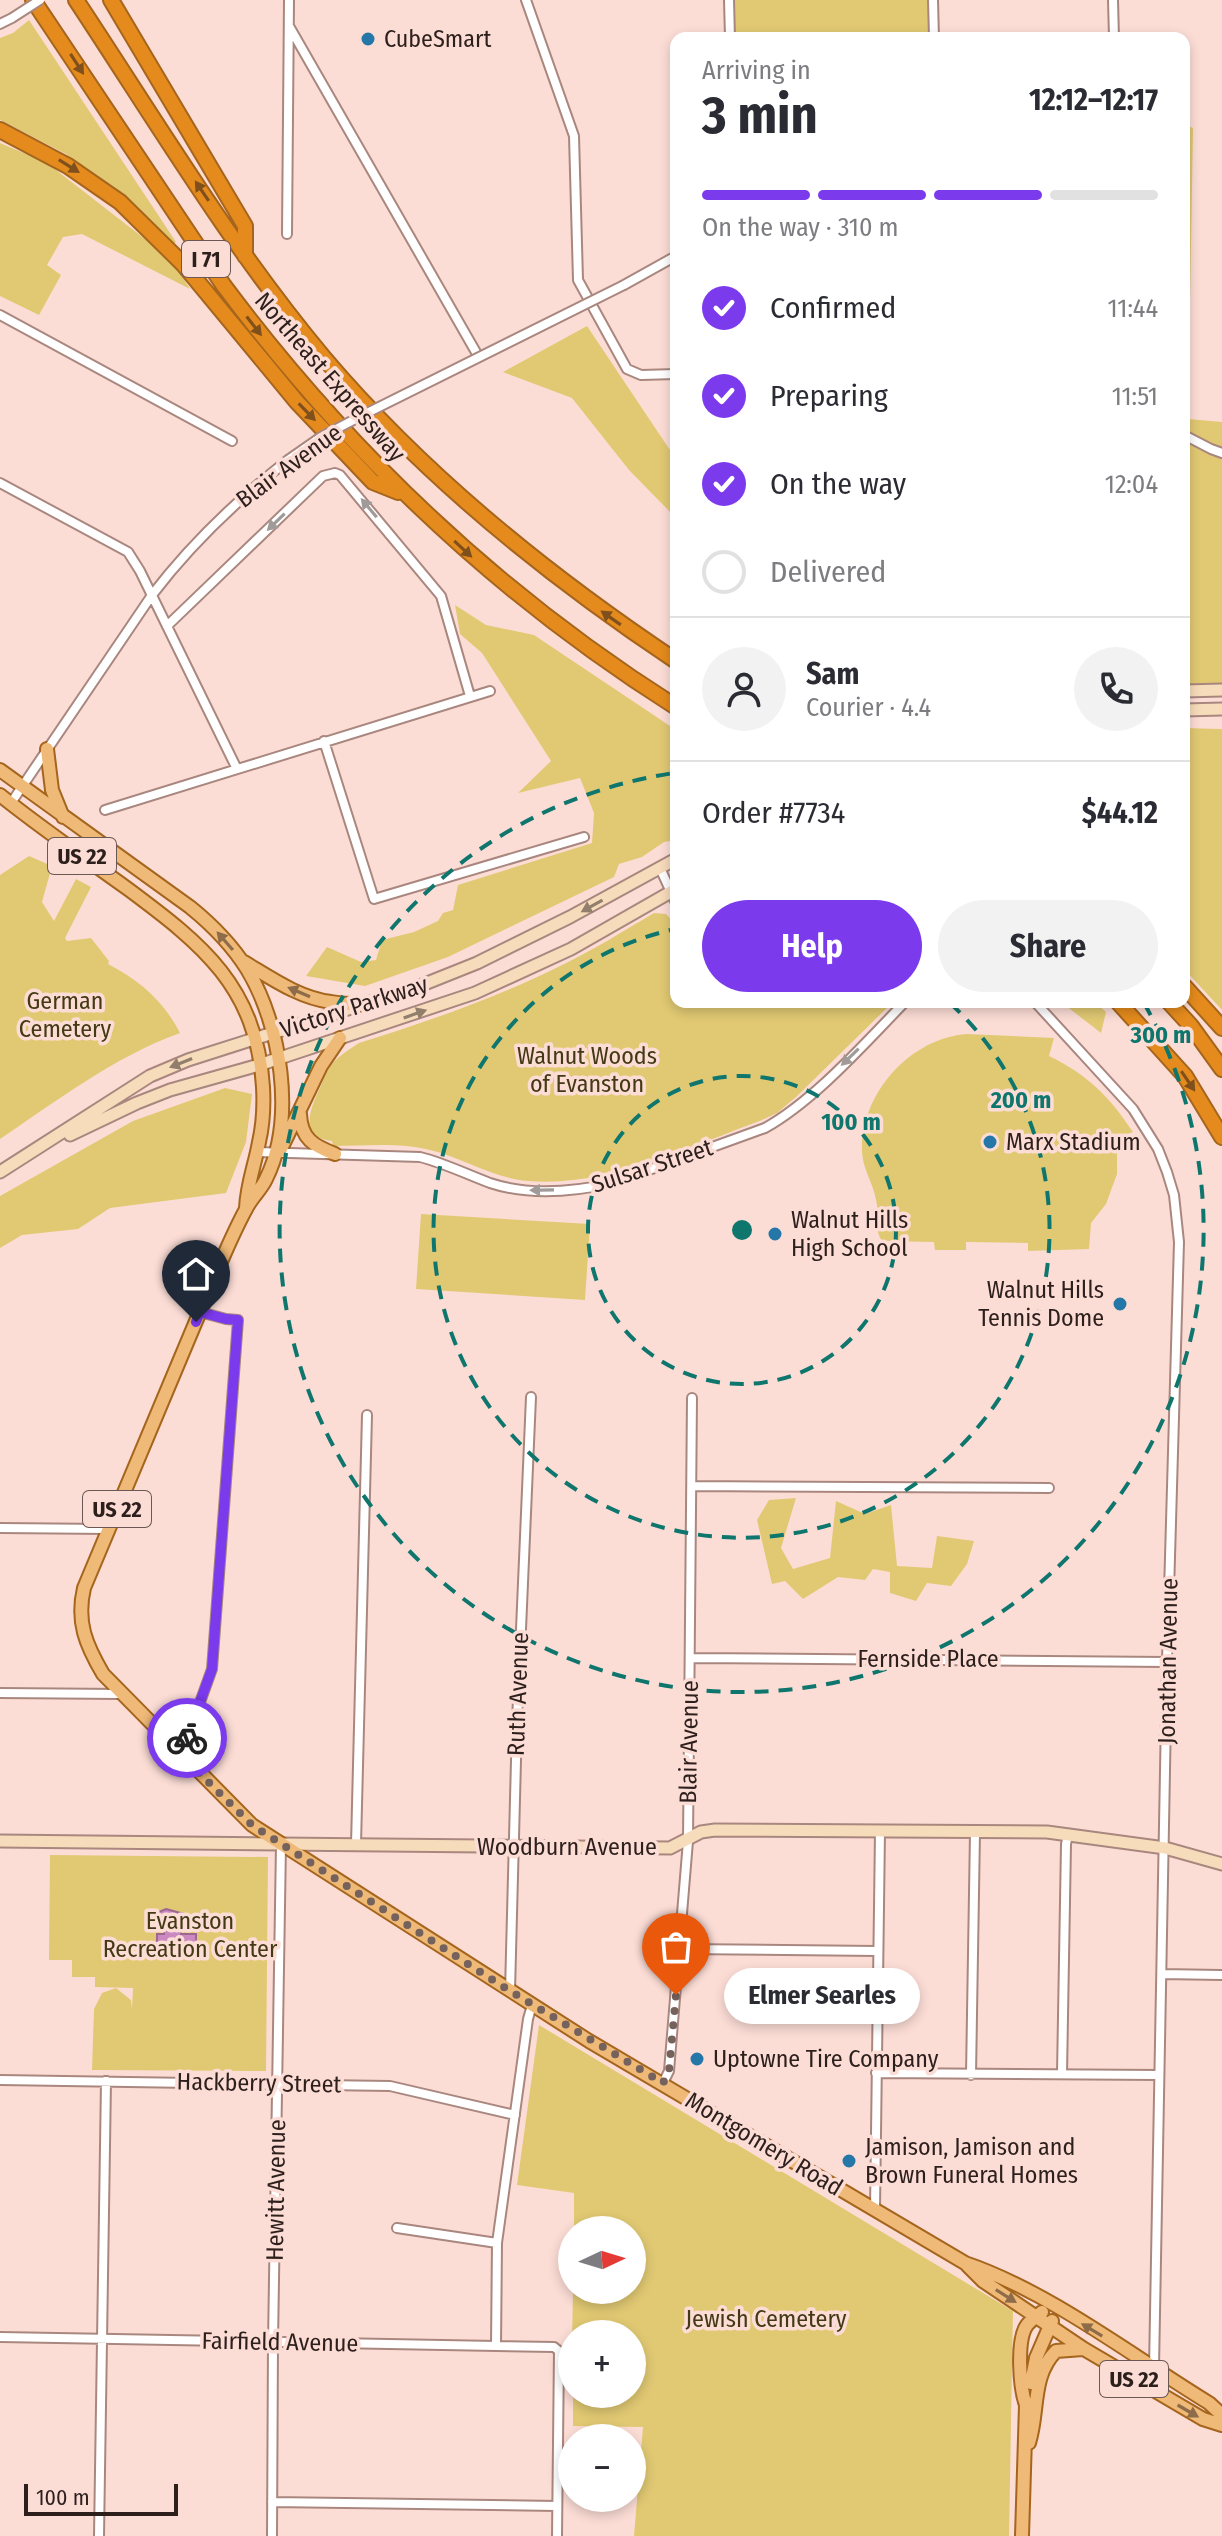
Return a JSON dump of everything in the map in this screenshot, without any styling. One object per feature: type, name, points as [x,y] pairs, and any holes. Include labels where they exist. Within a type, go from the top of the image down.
[{"type":"highway","name":"Northeast Expressway","points":[[33,0],[217,276],[258,332],[328,414],[406,496],[482,566],[541,615],[670,703]]},
{"type":"highway","name":"Northeast Expressway","points":[[76,0],[245,256],[333,368],[370,409],[454,492],[588,601],[670,657]]},
{"type":"highway","points":[[111,0],[245,226],[245,256]]},
{"type":"highway","points":[[0,130],[55,158],[120,202],[183,264],[297,402],[373,482],[406,496]]},
{"type":"highway","points":[[1190,993],[1222,1028]]},
{"type":"highway","points":[[1123,1008],[1185,1076],[1222,1137]]},
{"type":"highway","points":[[1174,1008],[1222,1069]]},
{"type":"main road","points":[[47,749],[52,790],[63,817]]},
{"type":"main road","name":"US 22","points":[[0,770],[190,907],[211,926],[242,961],[262,999],[273,1034],[282,1087],[277,1153],[266,1179],[246,1208],[200,1312],[84,1588],[80,1616],[88,1649],[103,1674],[252,1825],[281,1844]]},
{"type":"main road","name":"US 22","points":[[5,799],[194,940],[232,986],[252,1024],[263,1099],[246,1208]]},
{"type":"main road","points":[[242,961],[313,998],[363,1004]]},
{"type":"main road","points":[[277,1153],[321,1066],[340,1038]]},
{"type":"main road","points":[[300,1111],[303,1134],[317,1147],[335,1154]]},
{"type":"main road","name":"Montgomery Road","points":[[281,1844],[532,2005],[965,2263],[988,2271],[1053,2306],[1209,2403],[1222,2415]]},
{"type":"main road","name":"Montgomery Road","points":[[965,2263],[983,2281],[1084,2349],[1203,2419],[1222,2425]]},
{"type":"main road","points":[[1026,2405],[1021,2384],[1022,2337],[1025,2328],[1053,2306]]},
{"type":"main road","points":[[1022,2536],[1026,2405],[1036,2358],[1050,2325],[1053,2306]]},
{"type":"main road","points":[[1024,2454],[1034,2426],[1038,2389],[1045,2364],[1056,2351],[1084,2349]]},
{"type":"street","points":[[0,24],[40,0]]},
{"type":"street","points":[[287,234],[289,0]]},
{"type":"street","points":[[526,0],[574,136],[578,280],[627,369],[641,375],[670,374]]},
{"type":"street","points":[[729,0],[730,32]]},
{"type":"street","points":[[933,0],[934,32]]},
{"type":"street","points":[[1113,0],[1114,32]]},
{"type":"street","points":[[289,26],[477,354]]},
{"type":"street","name":"Blair Avenue","points":[[5,799],[22,787],[170,571],[255,486],[321,437],[670,259]]},
{"type":"street","points":[[0,315],[232,441]]},
{"type":"street","points":[[1190,438],[1222,453]]},
{"type":"street","points":[[167,626],[323,476],[335,473],[340,475],[441,596],[470,696]]},
{"type":"street","points":[[0,483],[128,552],[236,767]]},
{"type":"street","points":[[1190,691],[1222,690]]},
{"type":"street","points":[[105,810],[490,691]]},
{"type":"street","points":[[1190,710],[1222,709]]},
{"type":"street","points":[[324,741],[374,899],[584,837]]},
{"type":"street","name":"Victory Parkway","points":[[0,1172],[150,1076],[188,1060],[363,1004],[477,963],[670,862]]},
{"type":"street","points":[[660,868],[670,887]]},
{"type":"street","name":"Victory Parkway","points":[[33,1153],[170,1090],[279,1059],[475,993],[571,949],[670,897]]},
{"type":"street","name":"Sulsar Street","points":[[257,1152],[420,1157],[488,1182],[526,1191],[613,1183],[765,1128],[781,1119],[811,1095],[899,1008]]},
{"type":"street","name":"Jonathan Avenue","points":[[1040,1008],[1133,1109],[1158,1149],[1174,1195],[1179,1242],[1167,1662],[1154,2369]]},
{"type":"street","points":[[181,1755],[212,1669],[238,1320],[200,1312]]},
{"type":"street","name":"Ruth Avenue","points":[[510,1991],[531,1397]]},
{"type":"street","name":"Blair Avenue","points":[[663,2083],[669,2071],[688,1841],[692,1398]]},
{"type":"street","points":[[356,1844],[367,1415]]},
{"type":"street","points":[[692,1486],[1049,1488]]},
{"type":"street","points":[[0,1528],[109,1529]]},
{"type":"street","name":"Fernside Place","points":[[690,1658],[1167,1662]]},
{"type":"street","points":[[0,1693],[121,1694]]},
{"type":"street","name":"Woodburn Avenue","points":[[0,1841],[670,1848],[701,1832],[715,1830],[1047,1832],[1165,1848],[1222,1864]]},
{"type":"street","points":[[875,2209],[880,1831]]},
{"type":"street","points":[[971,2075],[975,1832]]},
{"type":"street","points":[[1062,2074],[1068,1835]]},
{"type":"street","name":"Hewitt Avenue","points":[[272,2536],[281,1844]]},
{"type":"street","points":[[680,1949],[877,1951]]},
{"type":"street","points":[[1162,1974],[1221,1975]]},
{"type":"street","points":[[496,2345],[497,2243],[532,2005]]},
{"type":"street","points":[[876,2073],[1158,2075]]},
{"type":"street","name":"Hackberry Street","points":[[0,2080],[390,2086],[515,2115]]},
{"type":"street","points":[[99,2536],[106,2081]]},
{"type":"street","points":[[397,2228],[497,2243]]},
{"type":"street","name":"Fairfield Avenue","points":[[0,2337],[554,2347],[559,2351],[557,2506]]},
{"type":"street","points":[[272,2502],[557,2506],[557,2536]]},
{"type":"green space","points":[[729,0],[933,0],[934,32],[730,32]]},
{"type":"green space","points":[[29,20],[176,242],[173,245],[66,154],[0,120],[0,38],[13,33]]},
{"type":"green space","points":[[1190,127],[1193,128],[1190,303]]},
{"type":"green space","points":[[0,143],[47,163],[172,260],[190,289],[82,234],[63,237],[47,265],[61,275],[39,315],[0,296]]},
{"type":"green space","points":[[587,326],[670,450],[670,512],[629,470],[572,398],[503,372]]},
{"type":"green space","points":[[1190,419],[1222,422],[1222,690],[1190,691]]},
{"type":"green space","points":[[455,605],[486,625],[534,635],[670,726],[670,841],[642,857],[619,864],[614,877],[448,957],[365,986],[306,976],[327,947],[361,962],[376,960],[382,940],[414,932],[453,910],[458,885],[592,843],[594,813],[580,778],[518,793],[551,761],[482,653],[460,634]]},
{"type":"green space","points":[[1190,728],[1222,729],[1222,1010],[1190,975]]},
{"type":"green space","name":"German Cemetery","points":[[29,856],[52,866],[42,902],[54,921],[76,879],[91,887],[65,938],[67,941],[91,938],[109,961],[108,964],[140,984],[158,1001],[180,1033],[109,1067],[0,1139],[0,875]]},
{"type":"green space","name":"Walnut Woods of Evanston","points":[[654,913],[666,914],[670,918],[670,1008],[887,1008],[777,1113],[677,1153],[617,1172],[587,1178],[528,1181],[418,1148],[394,1145],[333,1146],[332,1141],[322,1139],[311,1129],[312,1108],[328,1070],[339,1057],[359,1043],[508,990],[581,955]]},
{"type":"green space","points":[[1069,1008],[1102,1008],[1106,1012],[1101,1033]]},
{"type":"green space","name":"Marx Stadium","points":[[967,1034],[1054,1038],[1049,1056],[1097,1088],[1133,1132],[1117,1139],[1117,1174],[1106,1204],[1091,1223],[1089,1249],[1028,1251],[1028,1243],[966,1242],[966,1250],[935,1250],[934,1242],[882,1241],[878,1231],[876,1200],[862,1152],[870,1110],[879,1090],[908,1058],[926,1046]]},
{"type":"green space","points":[[225,1088],[252,1094],[246,1142],[226,1193],[110,1208],[78,1229],[22,1235],[0,1248],[0,1196],[133,1121]]},
{"type":"green space","points":[[421,1214],[590,1224],[585,1300],[416,1289]]},
{"type":"green space","points":[[796,1498],[781,1548],[793,1569],[830,1558],[836,1501],[865,1514],[891,1505],[897,1566],[932,1568],[937,1536],[974,1541],[967,1564],[951,1586],[927,1583],[916,1601],[890,1593],[890,1572],[873,1569],[865,1580],[838,1577],[803,1599],[785,1581],[772,1584],[757,1520],[769,1500]]},
{"type":"green space","name":"Evanston Recreation Center","points":[[50,1855],[268,1857],[266,2071],[92,2070],[94,2009],[102,1993],[116,1988],[131,2000],[132,2009],[133,1988],[95,1987],[95,1977],[72,1977],[72,1960],[49,1960]]},
{"type":"green space","name":"Jewish Cemetery","points":[[539,2025],[1013,2311],[1009,2536],[634,2536],[636,2512],[646,2512],[646,2424],[573,2424],[573,2408],[646,2408],[646,2320],[572,2320],[573,2304],[646,2304],[646,2216],[574,2216],[574,2193],[517,2185]]},
{"type":"shaded area","points":[[166,1909],[184,1914],[181,1934],[196,1934],[196,1951],[157,1952],[157,1934],[164,1934],[164,1930],[152,1921],[156,1913]]},
{"type":"way so far","points":[[187,1738],[181,1755],[252,1825],[589,2041],[663,2083],[669,2071],[676,1995]]},
{"type":"place","name":"CubeSmart","points":[[368,39]]},
{"type":"place","name":"Marx Stadium","points":[[990,1142]]},
{"type":"place","name":"Walnut Hills High School","points":[[775,1234]]},
{"type":"place","name":"Walnut Hills Tennis Dome","points":[[1120,1304]]},
{"type":"place","name":"Elmer Searles","points":[[676,1995]]},
{"type":"place","name":"Uptowne Tire Company","points":[[697,2059]]},
{"type":"place","name":"Jamison, Jamison and Brown Funeral Homes","points":[[849,2161]]},
{"type":"route","points":[[187,1738],[212,1669],[238,1320],[200,1312],[196,1322]]}]
